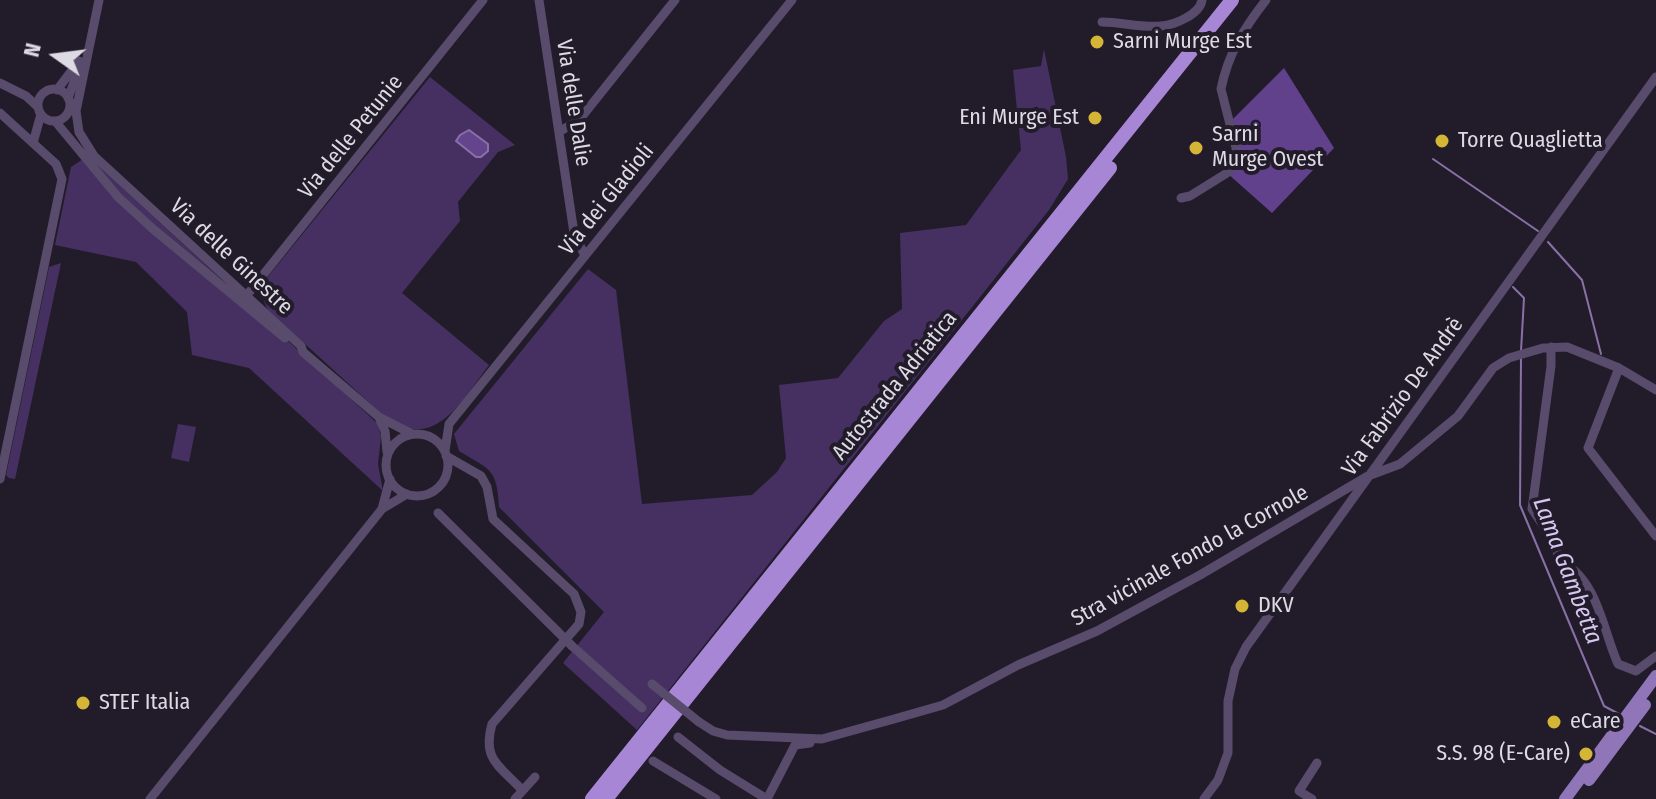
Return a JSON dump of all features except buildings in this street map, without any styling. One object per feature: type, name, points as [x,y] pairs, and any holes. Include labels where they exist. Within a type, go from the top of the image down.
[{"type":"highway","name":"Autostrada Adriatica","points":[[592,799],[1232,0]]},
{"type":"highway","name":"Autostrada Adriatica","points":[[606,799],[1245,0]]},
{"type":"main road","points":[[1565,799],[1656,676]]},
{"type":"main road","points":[[1575,799],[1656,690]]},
{"type":"street","name":"Via delle Petunie","points":[[247,295],[483,0]]},
{"type":"street","name":"Via delle Dalie","points":[[539,0],[574,233],[585,256]]},
{"type":"street","points":[[559,132],[580,119],[675,0]]},
{"type":"street","name":"Via dei Gladioli","points":[[412,434],[423,435],[449,424],[792,0]]},
{"type":"street","points":[[1102,22],[1161,26],[1195,13],[1202,0]]},
{"type":"street","points":[[1181,198],[1190,196],[1227,173],[1236,161],[1236,148],[1221,89],[1239,36],[1266,0]]},
{"type":"street","points":[[75,143],[68,98],[84,56],[98,4]]},
{"type":"street","points":[[72,112],[98,4]]},
{"type":"street","points":[[26,96],[57,90],[84,56]]},
{"type":"street","name":"Via Fabrizio De Andrè","points":[[1204,799],[1218,780],[1228,753],[1228,701],[1235,669],[1246,647],[1656,77]]},
{"type":"street","points":[[0,83],[26,96],[75,143],[118,197],[153,229],[303,352]]},
{"type":"street","points":[[57,90],[68,98]]},
{"type":"street","points":[[33,143],[36,131],[46,116],[43,94]]},
{"type":"street","name":"Via delle Ginestre","points":[[72,112],[79,132],[94,156],[247,295],[301,346],[303,352],[379,417],[412,434]]},
{"type":"street","points":[[46,116],[72,112]]},
{"type":"street","points":[[0,113],[56,164],[62,179],[0,479]]},
{"type":"street","points":[[1551,347],[1532,509],[1555,543],[1559,560],[1574,567],[1588,584],[1618,664],[1636,671],[1656,656]]},
{"type":"street","name":"Stra vicinale Fondo la Cornole","points":[[652,684],[699,722],[727,735],[822,739],[943,705],[1018,665],[1097,631],[1200,575],[1368,476],[1400,464],[1458,416],[1493,368],[1521,354],[1551,347],[1567,347],[1619,368],[1656,390]]},
{"type":"street","points":[[1619,368],[1588,448],[1656,536]]},
{"type":"street","points":[[379,417],[385,431],[387,472],[396,488],[407,494],[421,495],[443,481],[468,471]]},
{"type":"street","points":[[443,481],[447,471],[445,454],[449,424]]},
{"type":"street","points":[[387,456],[398,440],[412,434]]},
{"type":"street","points":[[423,435],[432,437],[445,454],[468,471],[481,476],[487,487],[493,519],[574,594],[581,612],[579,624],[572,633],[492,724],[488,753],[522,790]]},
{"type":"street","points":[[382,509],[390,479]]},
{"type":"street","points":[[150,799],[382,509],[407,494]]},
{"type":"street","points":[[438,513],[572,646],[642,708]]},
{"type":"street","points":[[678,737],[720,770],[765,798],[795,745],[822,742],[822,739]]},
{"type":"street","points":[[653,761],[716,799]]},
{"type":"street","points":[[1312,799],[1299,791],[1317,763]]},
{"type":"street","points":[[515,799],[535,777]]},
{"type":"shaded area","points":[[1044,49],[1068,179],[1049,210],[637,730],[563,663],[604,612],[499,507],[494,477],[485,467],[459,451],[454,434],[588,269],[616,290],[642,504],[752,495],[777,472],[786,458],[779,385],[838,378],[884,321],[902,309],[900,233],[966,225],[1021,150],[1013,70],[1041,66]]},
{"type":"shaded area","points":[[1284,68],[1334,148],[1272,213],[1227,173],[1236,161],[1229,123]]},
{"type":"shaded area","points":[[430,77],[515,145],[498,152],[458,202],[460,221],[402,293],[489,365],[446,417],[433,426],[419,429],[403,427],[386,418],[268,310],[263,291],[266,279]]},
{"type":"shaded area","points":[[469,130],[488,144],[488,151],[481,157],[476,157],[456,141]]},
{"type":"shaded area","points":[[83,159],[92,160],[378,424],[381,437],[378,464],[383,491],[249,368],[192,355],[187,312],[136,262],[55,245],[71,167]]},
{"type":"shaded area","points":[[61,263],[15,479],[9,478],[6,475],[49,267]]},
{"type":"shaded area","points":[[178,424],[196,427],[189,462],[171,458]]},
{"type":"waterway","points":[[1433,159],[1538,231]]},
{"type":"waterway","points":[[1548,242],[1582,280],[1601,354]]},
{"type":"waterway","name":"Lama Gambetta","points":[[1513,287],[1524,298],[1521,351]]},
{"type":"waterway","name":"Lama Gambetta","points":[[1521,357],[1520,505],[1604,706],[1619,714]]},
{"type":"waterway","name":"Lama Gambetta","points":[[1640,726],[1656,734]]},
{"type":"place","name":"Sarni Murge Est","points":[[1097,42]]},
{"type":"place","name":"Eni Murge Est","points":[[1095,118]]},
{"type":"place","name":"Torre Quaglietta","points":[[1442,141]]},
{"type":"place","name":"Sarni Murge Ovest","points":[[1196,148]]},
{"type":"place","name":"DKV","points":[[1242,606]]},
{"type":"place","name":"STEF Italia","points":[[83,703]]},
{"type":"place","name":"eCare","points":[[1554,722]]},
{"type":"place","name":"S.S. 98 (E-Care)","points":[[1586,754]]}]
